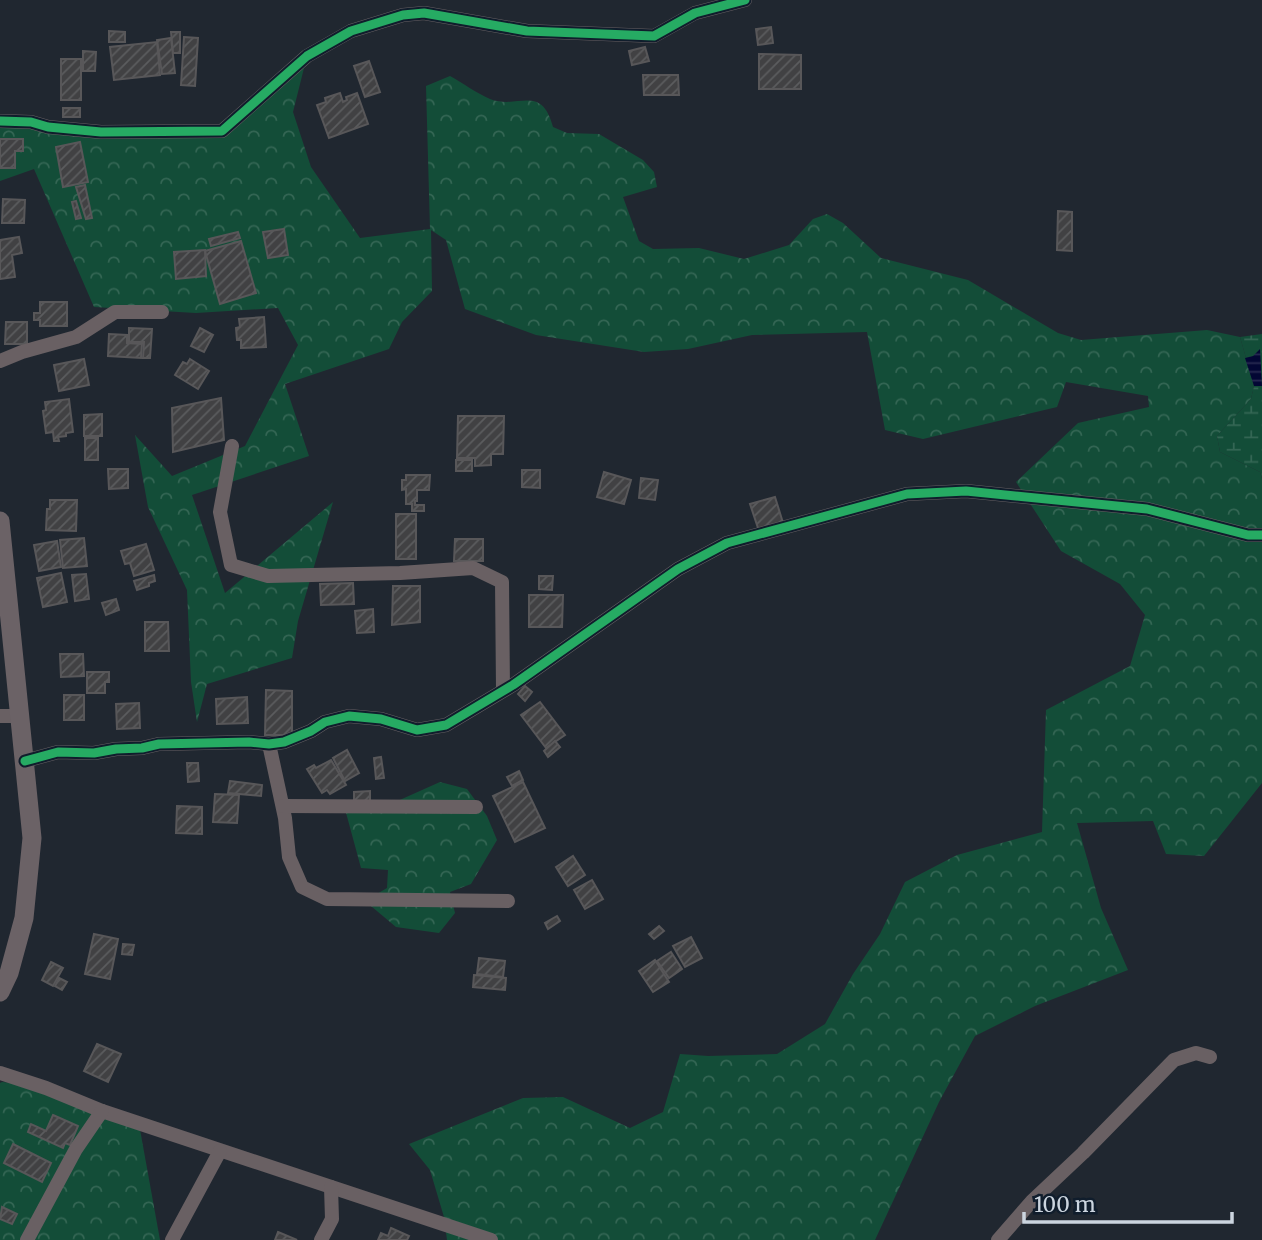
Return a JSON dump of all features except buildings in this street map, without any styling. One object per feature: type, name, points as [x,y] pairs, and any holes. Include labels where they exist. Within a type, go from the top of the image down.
[{"type":"main road","points":[[0,521],[32,838],[24,918],[9,973],[0,992]]},
{"type":"street","points":[[0,121],[31,122],[48,127],[101,132],[222,131],[307,56],[351,32],[402,15],[424,13],[527,31],[654,36],[695,13],[745,0]]},
{"type":"street","points":[[0,361],[76,337],[115,312],[162,312]]},
{"type":"street","points":[[232,446],[220,512],[231,565],[268,576],[400,573],[473,568],[502,582],[503,690]]},
{"type":"street","points":[[25,761],[58,752],[94,753],[159,744],[269,744],[311,731],[325,722],[349,716],[381,719],[417,730],[446,725],[503,690],[678,569],[727,543],[907,494],[966,491],[1147,509],[1248,535],[1262,535]]},
{"type":"street","points":[[0,716],[20,716]]},
{"type":"street","points":[[269,744],[283,806],[289,857],[302,887],[327,899],[508,901]]},
{"type":"street","points":[[283,806],[476,807]]},
{"type":"street","points":[[998,1240],[1032,1201],[1174,1060],[1196,1053],[1210,1058]]},
{"type":"street","points":[[0,1073],[47,1088],[102,1111],[491,1240]]},
{"type":"street","points":[[27,1240],[76,1149],[102,1111]]},
{"type":"street","points":[[172,1240],[220,1151]]},
{"type":"street","points":[[321,1240],[332,1219],[331,1187]]},
{"type":"green space","points":[[307,56],[293,112],[311,167],[360,238],[430,229],[426,86],[450,76],[490,99],[500,102],[535,102],[548,114],[553,127],[567,133],[599,134],[643,160],[654,172],[657,187],[623,197],[639,241],[653,249],[699,248],[744,259],[789,245],[813,219],[827,214],[843,223],[881,258],[968,280],[1058,333],[1081,340],[1207,330],[1240,337],[1254,386],[1251,399],[1217,436],[1220,452],[1260,472],[1262,479],[1262,783],[1204,856],[1166,854],[1153,821],[1077,823],[1101,908],[1128,970],[1035,1006],[975,1036],[939,1102],[875,1240],[447,1240],[444,1217],[430,1170],[409,1144],[523,1098],[563,1097],[630,1128],[663,1112],[680,1054],[777,1054],[825,1024],[853,974],[880,934],[905,882],[957,855],[1042,832],[1046,710],[1130,666],[1145,615],[1120,584],[1061,551],[1016,482],[1078,423],[1149,407],[1148,396],[1066,382],[1057,407],[923,439],[885,430],[867,332],[752,335],[688,349],[644,352],[536,335],[465,309],[446,240],[431,230],[432,291],[402,322],[389,349],[285,384],[309,456],[192,495],[225,593],[333,502],[298,621],[292,658],[207,684],[197,722],[191,682],[187,590],[148,507],[135,435],[172,476],[245,446],[298,345],[278,308],[196,313],[94,307],[34,169],[0,181],[0,121],[222,131]]},
{"type":"green space","points":[[1262,334],[1262,479],[1260,472],[1220,452],[1217,436],[1251,399],[1254,386],[1240,337]]},
{"type":"green space","points":[[440,782],[467,789],[487,816],[497,840],[471,884],[450,892],[455,913],[439,933],[396,927],[365,901],[387,888],[388,870],[361,868],[345,809],[393,803]]},
{"type":"green space","points":[[2,1082],[46,1086],[139,1124],[160,1240],[0,1240]]},
{"type":"shaded area","points":[[1260,349],[1262,386],[1254,386],[1245,358],[1253,356]]},
{"type":"cycle path","points":[[0,121],[31,122],[48,127],[101,132],[222,131],[307,56],[351,31],[403,15],[424,13],[527,31],[654,36],[695,13],[745,0]]},
{"type":"cycle path","points":[[25,761],[58,752],[94,753],[159,744],[284,742],[325,722],[349,716],[381,719],[417,730],[446,725],[513,685],[678,569],[727,543],[907,494],[966,491],[1147,509],[1248,535],[1262,535]]}]
